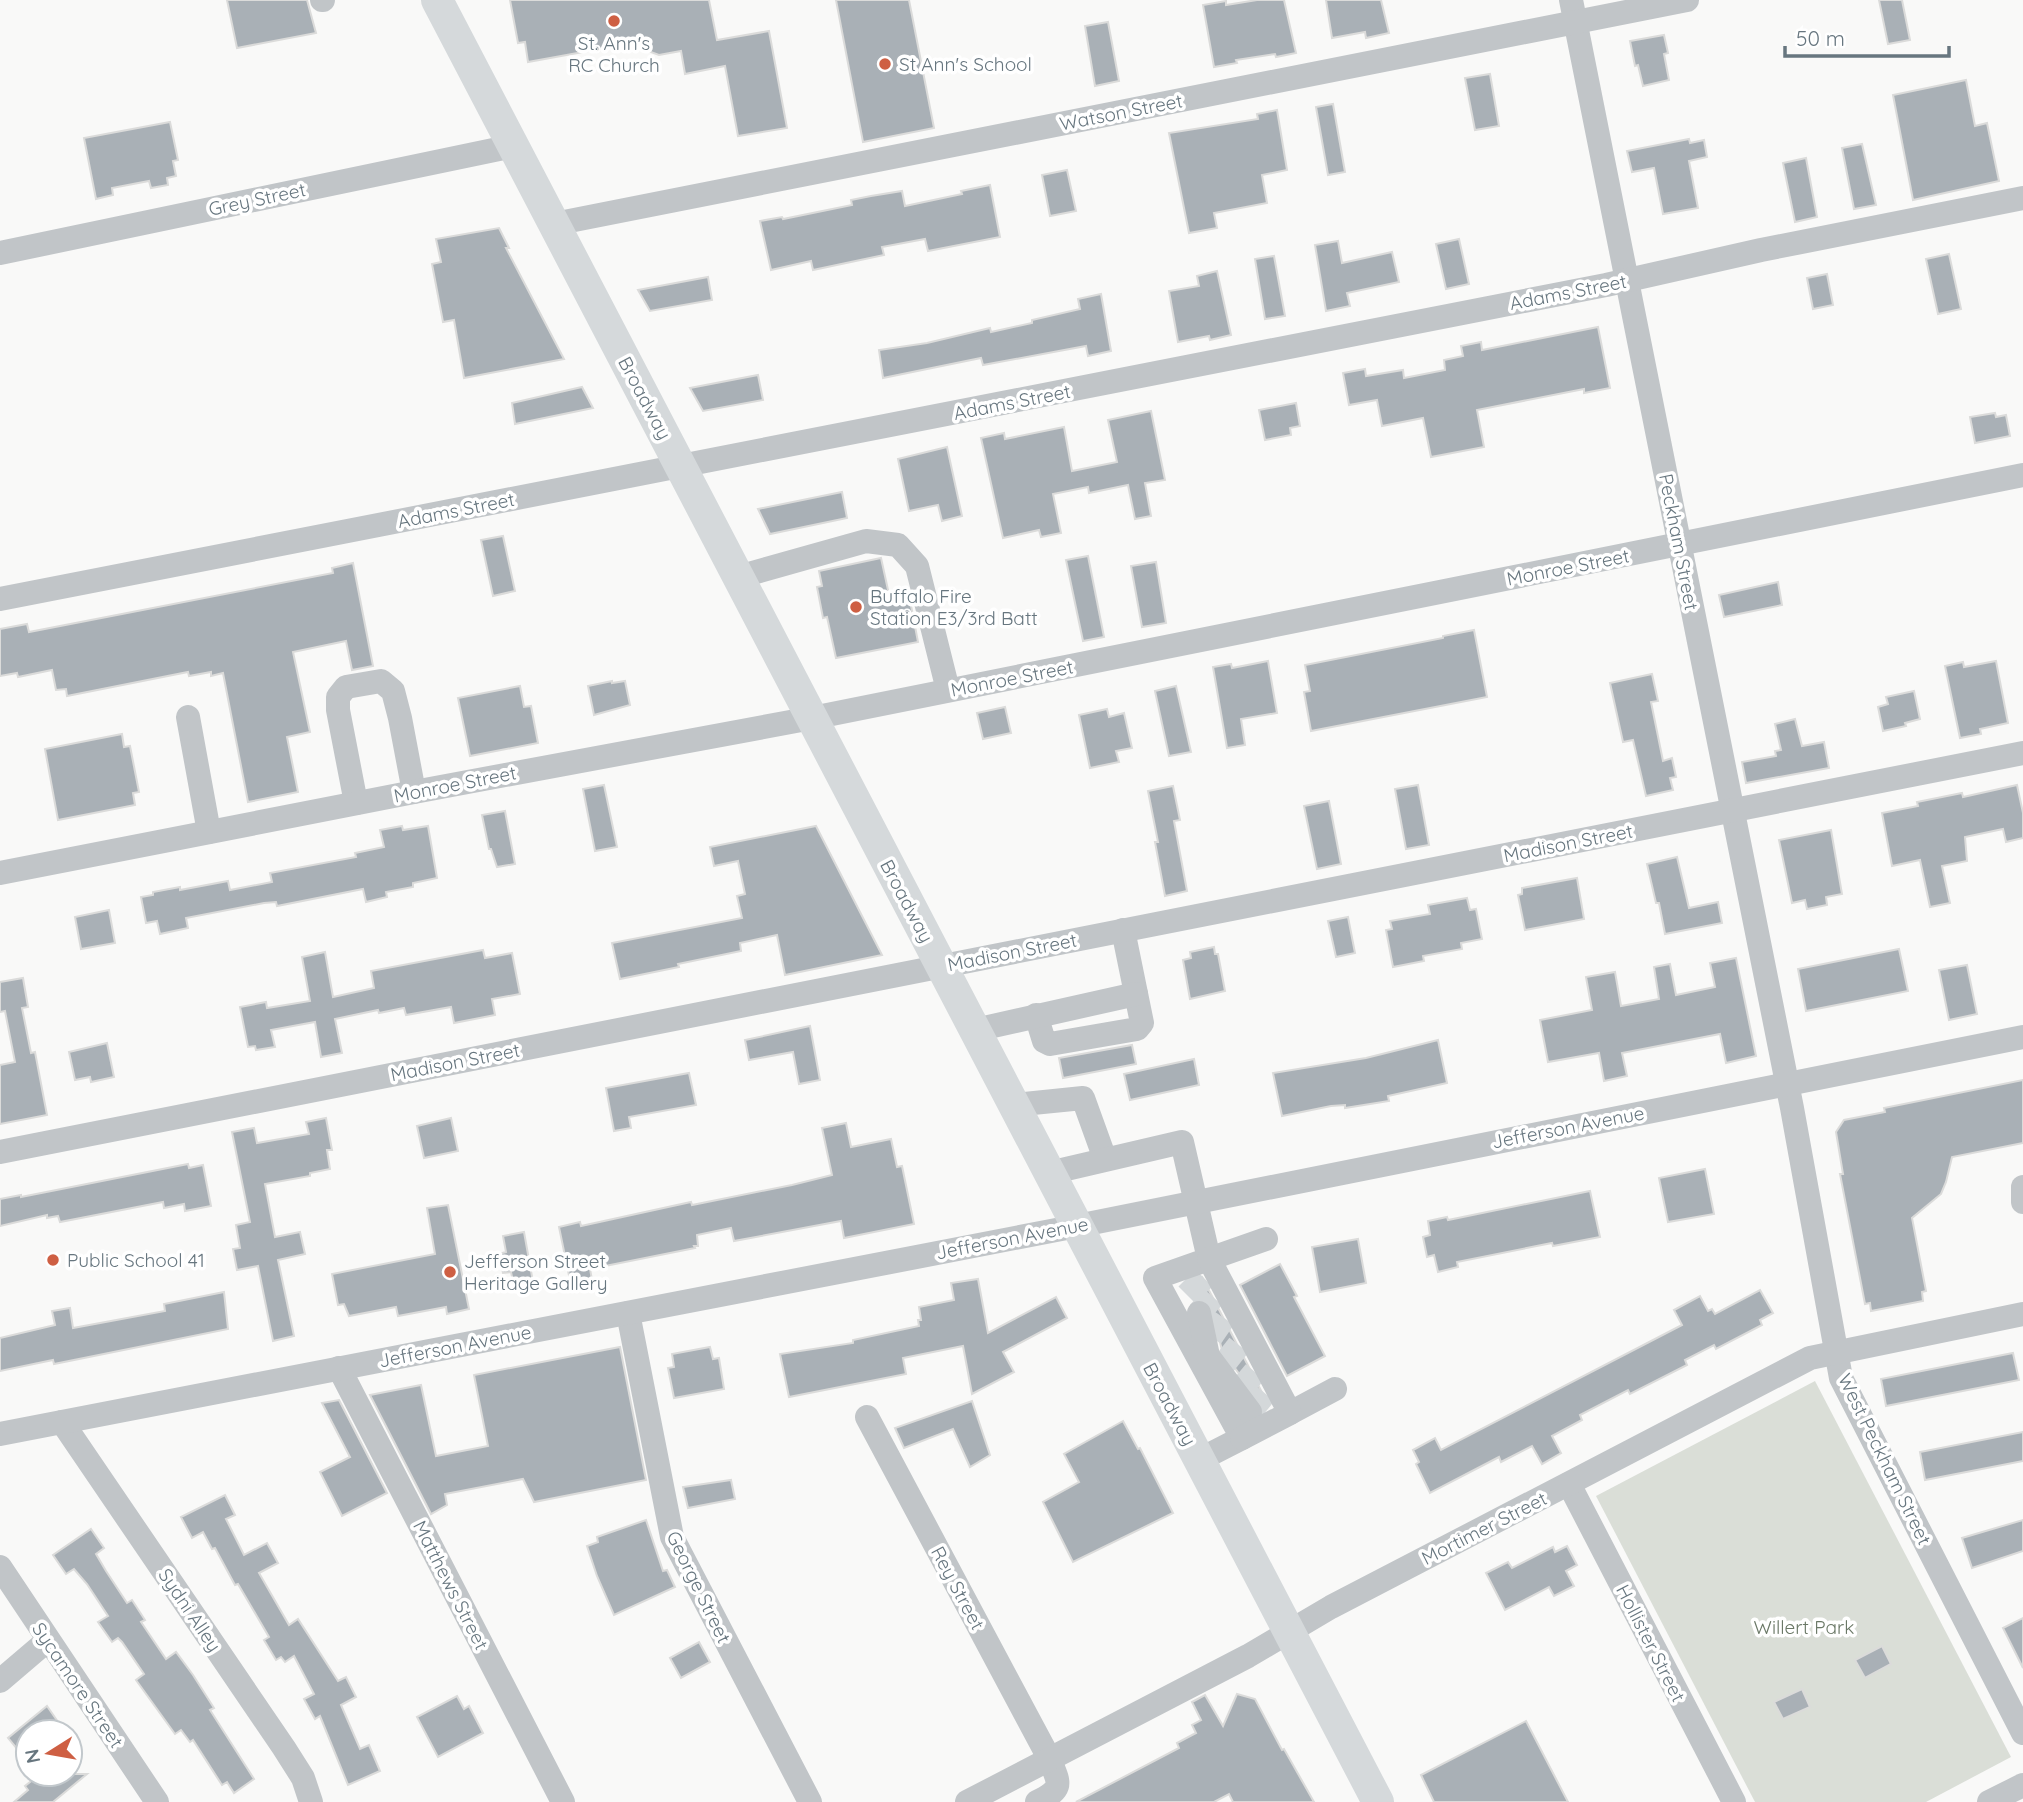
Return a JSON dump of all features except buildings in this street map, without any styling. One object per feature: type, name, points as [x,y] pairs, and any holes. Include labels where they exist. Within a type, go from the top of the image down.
[{"type":"main road","name":"Broadway","points":[[437,0],[1378,1802]]},
{"type":"street","name":"Watson Street","points":[[554,223],[1574,11],[1687,0]]},
{"type":"street","name":"Peckham Street","points":[[1574,11],[1786,1083]]},
{"type":"street","name":"Grey Street","points":[[0,253],[513,146]]},
{"type":"street","name":"Adams Street","points":[[0,599],[1626,280],[2023,198]]},
{"type":"street","name":"Monroe Street","points":[[0,873],[811,718],[2023,475]]},
{"type":"street","points":[[738,577],[866,541],[898,545],[917,566],[948,690]]},
{"type":"street","points":[[356,803],[338,710],[338,697],[346,687],[380,681],[393,691],[414,792]]},
{"type":"street","points":[[188,718],[209,832]]},
{"type":"street","name":"Madison Street","points":[[0,1152],[2023,753]]},
{"type":"street","points":[[1036,1015],[1044,1041],[1051,1045],[1137,1029],[1142,1023],[1123,930]]},
{"type":"street","points":[[975,1030],[1136,994]]},
{"type":"street","name":"Jefferson Avenue","points":[[0,1434],[1077,1226],[2023,1037]]},
{"type":"street","name":"West Peckham Street","points":[[1786,1083],[1842,1378],[2023,1733]]},
{"type":"street","points":[[1014,1105],[1083,1098],[1105,1159]]},
{"type":"street","points":[[1049,1173],[1182,1142],[1196,1202],[1216,1322],[1242,1438]]},
{"type":"street","points":[[2023,1187],[2023,1202]]},
{"type":"street","points":[[1216,1322],[1266,1239]]},
{"type":"street","name":"George Street","points":[[628,1313],[672,1537],[810,1802]]},
{"type":"street","name":"Mortimer Street","points":[[978,1800],[1049,1758],[1248,1656],[1331,1607],[1810,1358],[2023,1314]]},
{"type":"street","points":[[1216,1322],[1253,1391],[1216,1322]]},
{"type":"street","points":[[1216,1322],[1290,1413]]},
{"type":"street","name":"Matthews Street","points":[[340,1368],[563,1802]]},
{"type":"street","points":[[1199,1460],[1335,1389]]},
{"type":"street","name":"Rey Street","points":[[867,1417],[1049,1758],[1058,1788],[1055,1793],[1037,1802]]},
{"type":"street","name":"Sydni Alley","points":[[62,1422],[284,1748],[303,1778],[311,1802]]},
{"type":"street","name":"Hollister Street","points":[[1569,1484],[1734,1802]]},
{"type":"street","name":"Sycamore Street","points":[[0,1567],[157,1802]]},
{"type":"street","points":[[0,1681],[48,1640]]},
{"type":"street","points":[[1989,1802],[2023,1784]]},
{"type":"green space","name":"Willert Park","points":[[1815,1381],[2011,1757],[1926,1802],[1755,1802],[1596,1496]]},
{"type":"tunnel","points":[[1187,1295],[1204,1278]]},
{"type":"tunnel","points":[[1199,1313],[1213,1297]]},
{"type":"tunnel","points":[[1211,1337],[1224,1318]]},
{"type":"tunnel","points":[[1224,1364],[1239,1345]]},
{"type":"tunnel","points":[[1240,1390],[1255,1372]]},
{"type":"tunnel","points":[[1250,1412],[1267,1391]]},
{"type":"place","name":"St. Ann's RC Church","points":[[614,21]]},
{"type":"place","name":"St Ann's School","points":[[885,64]]},
{"type":"place","name":"Buffalo Fire Station E3/3rd Batt","points":[[856,607]]},
{"type":"place","name":"Public School 41","points":[[53,1260]]},
{"type":"place","name":"Jefferson Street Heritage Gallery","points":[[450,1272]]}]
